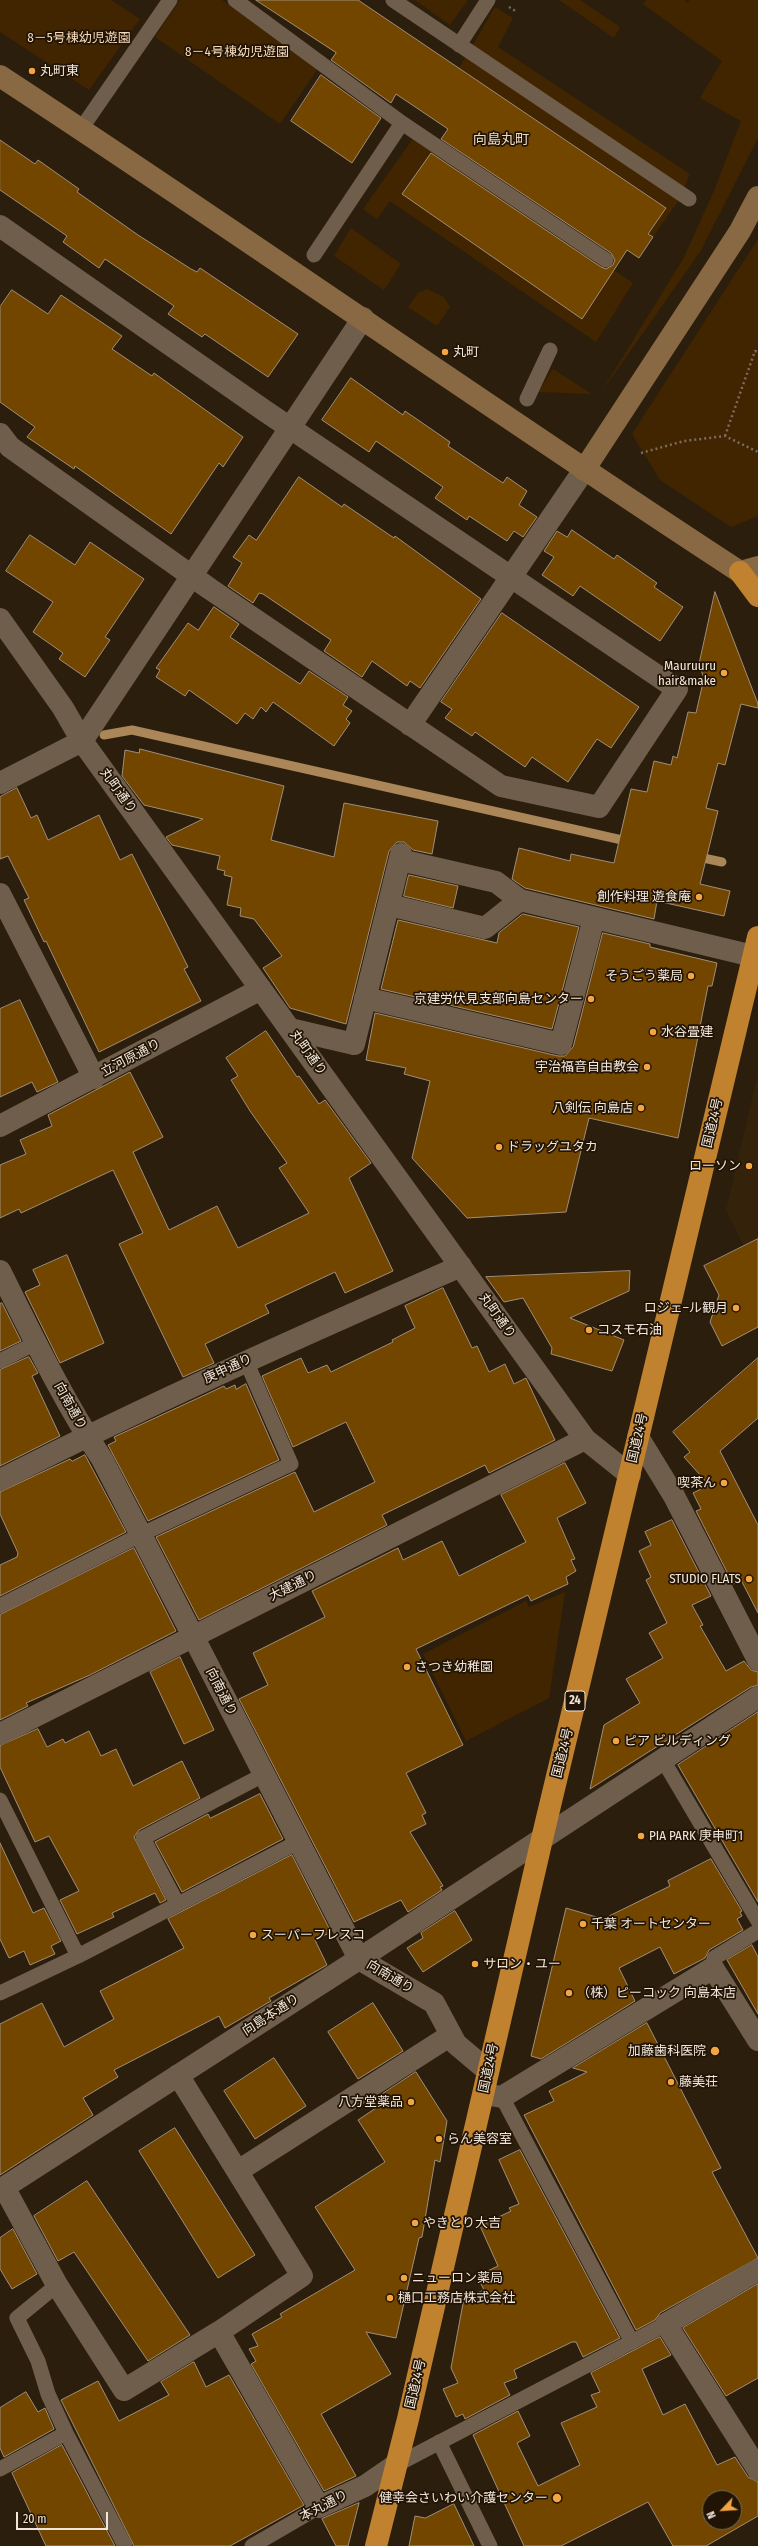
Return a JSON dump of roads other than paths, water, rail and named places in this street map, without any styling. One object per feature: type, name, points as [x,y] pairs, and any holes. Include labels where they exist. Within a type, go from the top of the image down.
[{"type":"highway","points":[[749,570],[758,596]]},
{"type":"highway","name":"国道24号","points":[[376,2546],[394,2466],[493,2095],[488,2071],[542,1839],[756,947]]},
{"type":"street","points":[[0,76],[363,318],[584,470],[749,570]]},
{"type":"street","points":[[410,725],[584,470],[740,231],[758,198]]},
{"type":"street","points":[[0,226],[290,428],[677,689],[599,808],[501,786],[192,576],[10,447],[0,434]]},
{"type":"street","points":[[0,783],[82,741],[363,318]]},
{"type":"street","name":"丸町通り","points":[[0,619],[63,708],[82,741],[585,1439],[630,1476]]},
{"type":"street","points":[[290,1029],[354,1044],[401,857],[496,882],[520,900],[594,918],[756,947]]},
{"type":"street","points":[[0,894],[94,1078]]},
{"type":"street","points":[[389,905],[485,928],[520,900]]},
{"type":"street","points":[[365,998],[561,1044],[594,918]]},
{"type":"street","name":"立河原通り","points":[[0,1126],[261,989]]},
{"type":"street","name":"庚申通り","points":[[0,1480],[87,1436],[246,1361],[461,1266]]},
{"type":"street","name":"向南通り","points":[[0,1271],[36,1343],[87,1436],[102,1459],[192,1637],[359,1959],[434,2003],[456,2044],[488,2071]]},
{"type":"street","points":[[638,1437],[674,1496],[758,1660]]},
{"type":"street","name":"大建通り","points":[[0,1734],[585,1439]]},
{"type":"street","name":"向島本通り","points":[[2,2188],[359,1959],[416,1919],[542,1839],[758,1697]]},
{"type":"street","points":[[493,2095],[713,1968],[758,2040]]},
{"type":"street","points":[[238,2172],[451,2035]]},
{"type":"street","points":[[2,2188],[57,2285],[124,2390],[219,2332],[302,2276],[178,2075]]},
{"type":"street","points":[[758,2270],[666,2324],[758,2470]]},
{"type":"street","points":[[219,2332],[319,2507]]},
{"type":"street","name":"本丸通り","points":[[319,2507],[365,2486],[394,2466]]},
{"type":"lane","points":[[81,129],[170,0]]},
{"type":"lane","points":[[235,0],[402,122],[606,260]]},
{"type":"lane","points":[[393,0],[689,199]]},
{"type":"lane","points":[[475,19],[476,0]]},
{"type":"lane","points":[[459,45],[488,0]]},
{"type":"lane","points":[[314,255],[402,122]]},
{"type":"lane","points":[[528,399],[550,350]]},
{"type":"lane","points":[[0,1361],[36,1343]]},
{"type":"lane","points":[[0,1606],[140,1535],[291,1464],[246,1361]]},
{"type":"lane","points":[[663,1760],[758,1921]]},
{"type":"lane","points":[[178,1903],[143,1838],[263,1775]]},
{"type":"lane","points":[[0,1800],[78,1956]]},
{"type":"lane","points":[[0,1993],[78,1956],[298,1842]]},
{"type":"lane","points":[[713,1968],[714,1958],[758,1931]]},
{"type":"lane","points":[[493,2095],[632,2342]]},
{"type":"lane","points":[[57,2285],[17,2318],[38,2361],[48,2394],[66,2433],[124,2546]]},
{"type":"lane","points":[[394,2466],[666,2324]]},
{"type":"lane","points":[[0,2469],[66,2433]]},
{"type":"lane","points":[[439,2442],[490,2546]]},
{"type":"lane","name":"本丸通り","points":[[252,2546],[319,2507]]},
{"type":"waterway","points":[[104,735],[132,730],[631,842]]},
{"type":"waterway","points":[[694,856],[722,862]]},
{"type":"place","name":"丸町東","points":[[32,71]]},
{"type":"place","name":"丸町","points":[[445,352]]},
{"type":"place","name":"Mauruuru hair&make","points":[[724,673]]},
{"type":"place","name":"創作料理 遊食庵","points":[[699,897]]},
{"type":"place","name":"そうごう薬局","points":[[691,976]]},
{"type":"place","name":"京建労伏見支部向島センター","points":[[591,999]]},
{"type":"place","name":"水谷畳建","points":[[653,1032]]},
{"type":"place","name":"宇治福音自由教会","points":[[647,1067]]},
{"type":"place","name":"八剣伝 向島店","points":[[641,1108]]},
{"type":"place","name":"ドラッグユタカ","points":[[499,1147]]},
{"type":"place","name":"ローソン","points":[[749,1166]]},
{"type":"place","name":"ロジェ―ル観月","points":[[736,1308]]},
{"type":"place","name":"コスモ石油","points":[[589,1330]]},
{"type":"place","name":"喫茶ん","points":[[724,1483]]},
{"type":"place","name":"STUDIO FLATS","points":[[749,1579]]},
{"type":"place","name":"さつき幼稚園","points":[[407,1667]]},
{"type":"place","name":"ピア ビルディング","points":[[616,1741]]},
{"type":"place","name":"PIA PARK 庚申町1","points":[[641,1836]]},
{"type":"place","name":"千葉 オートセンター","points":[[583,1924]]},
{"type":"place","name":"スーパーフレスコ","points":[[253,1935]]},
{"type":"place","name":"サロン・ユー","points":[[475,1964]]},
{"type":"place","name":"（株）ピーコック 向島本店","points":[[569,1993]]},
{"type":"place","name":"加藤歯科医院","points":[[715,2051]]},
{"type":"place","name":"藤美荘","points":[[671,2082]]},
{"type":"place","name":"八方堂薬品","points":[[411,2102]]},
{"type":"place","name":"らん美容室","points":[[439,2139]]},
{"type":"place","name":"やきとり大吉","points":[[415,2223]]},
{"type":"place","name":"ニューロン薬局","points":[[404,2278]]},
{"type":"place","name":"樋口工務店株式会社","points":[[390,2298]]},
{"type":"place","name":"健幸会さいわい介護センター","points":[[557,2498]]},
{"type":"district","name":"向島丸町","points":[[501,140]]},
{"type":"park label","name":"8－5号棟幼児遊園","points":[[79,38]]},
{"type":"park label","name":"8－4号棟幼児遊園","points":[[237,52]]}]
